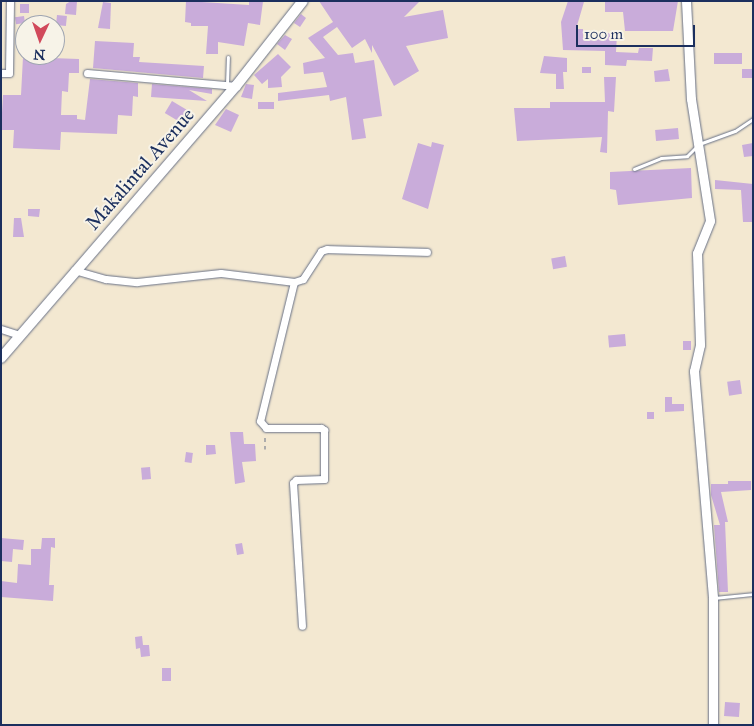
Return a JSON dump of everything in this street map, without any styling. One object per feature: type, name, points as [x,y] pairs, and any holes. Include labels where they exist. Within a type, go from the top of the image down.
[{"type":"main road","name":"Makalintal Avenue","points":[[1,358],[303,1]]},
{"type":"street","points":[[1,73],[10,72],[10,1]]},
{"type":"street","points":[[686,1],[691,99],[710,222],[697,253],[700,345],[694,371],[713,598],[713,725]]},
{"type":"street","points":[[87,73],[231,85]]},
{"type":"street","points":[[74,270],[106,279],[137,282],[221,273],[294,282],[303,279],[321,251],[327,249],[427,252]]},
{"type":"street","points":[[294,282],[260,420],[266,428],[321,428],[324,430],[324,479],[296,480],[293,483],[302,626]]},
{"type":"street","points":[[1,329],[19,335]]},
{"type":"lane","points":[[228,57],[231,85]]},
{"type":"lane","points":[[634,168],[661,158],[687,156],[699,144],[735,131],[753,119]]},
{"type":"lane","points":[[713,598],[753,594]]},
{"type":"path","points":[[265,449],[266,428]]},
{"type":"building","points":[[71,1],[77,1],[76,15],[65,14],[66,4]]},
{"type":"building","points":[[186,1],[249,5],[249,1],[263,1],[260,25],[248,23],[244,46],[218,42],[218,54],[206,54],[208,26],[191,26],[191,23],[185,22]]},
{"type":"building","points":[[319,1],[420,1],[404,17],[443,10],[448,38],[406,46],[419,71],[394,86],[372,45],[372,53],[365,39],[352,48],[337,27],[323,37],[338,55],[353,53],[355,63],[374,60],[382,116],[363,119],[366,138],[352,140],[346,97],[330,101],[329,95],[278,101],[278,93],[327,87],[323,72],[304,74],[303,63],[325,58],[308,38],[333,22]]},
{"type":"building","points":[[568,1],[584,2],[576,29],[583,29],[583,37],[607,39],[607,33],[617,34],[616,52],[638,53],[639,48],[653,48],[652,61],[627,60],[626,66],[605,65],[605,51],[563,50],[561,22]]},
{"type":"building","points":[[605,1],[678,1],[673,31],[625,31],[623,12],[605,12]]},
{"type":"building","points":[[103,2],[111,3],[110,29],[98,28]]},
{"type":"building","points":[[20,4],[29,4],[29,13],[20,13]]},
{"type":"building","points":[[301,14],[306,18],[300,27],[294,23]]},
{"type":"building","points":[[285,35],[292,39],[285,50],[277,44]]},
{"type":"building","points":[[95,41],[134,43],[133,57],[140,57],[139,62],[204,66],[203,78],[93,68]]},
{"type":"building","points":[[714,53],[742,53],[742,64],[714,64]]},
{"type":"building","points":[[278,54],[291,67],[281,77],[282,87],[268,88],[268,79],[262,84],[254,75]]},
{"type":"building","points":[[544,56],[567,58],[567,72],[563,72],[564,89],[556,89],[556,74],[540,73]]},
{"type":"building","points":[[65,58],[79,59],[79,73],[69,73],[68,92],[62,91],[61,115],[77,115],[77,119],[85,120],[90,79],[138,83],[138,97],[133,96],[132,116],[118,115],[117,134],[61,132],[60,150],[13,148],[14,130],[1,130],[3,95],[21,95],[23,65],[65,65]]},
{"type":"building","points":[[582,67],[591,67],[591,73],[582,73]]},
{"type":"building","points":[[668,69],[670,81],[655,82],[654,71]]},
{"type":"building","points":[[742,69],[753,69],[753,78],[742,78]]},
{"type":"building","points":[[604,77],[616,77],[614,112],[608,111],[607,153],[600,152],[602,137],[517,141],[514,108],[550,108],[550,102],[605,102]]},
{"type":"building","points":[[152,84],[212,89],[212,94],[189,90],[207,101],[151,97]]},
{"type":"building","points":[[246,84],[254,85],[252,99],[241,97]]},
{"type":"building","points":[[172,101],[190,112],[183,124],[165,113]]},
{"type":"building","points":[[258,102],[274,102],[274,109],[258,109]]},
{"type":"building","points":[[226,109],[239,115],[231,132],[215,125]]},
{"type":"building","points":[[678,128],[679,139],[656,141],[655,130]]},
{"type":"building","points":[[432,142],[444,145],[428,209],[402,199],[418,143],[431,147]]},
{"type":"building","points":[[753,143],[753,156],[744,157],[742,145]]},
{"type":"building","points":[[691,168],[692,198],[618,205],[616,190],[610,189],[610,172]]},
{"type":"building","points":[[715,180],[753,184],[753,222],[743,222],[741,190],[715,189]]},
{"type":"building","points":[[28,209],[40,209],[39,217],[28,216]]},
{"type":"building","points":[[14,218],[21,218],[24,237],[13,237]]},
{"type":"building","points":[[565,256],[567,267],[553,269],[551,258]]},
{"type":"building","points":[[625,334],[626,346],[609,347],[608,335]]},
{"type":"building","points":[[683,341],[691,341],[691,350],[683,350]]},
{"type":"building","points":[[740,380],[742,394],[729,396],[727,382]]},
{"type":"building","points":[[665,397],[672,397],[672,404],[684,404],[684,411],[665,412]]},
{"type":"building","points":[[647,412],[654,412],[654,419],[647,419]]},
{"type":"building","points":[[230,432],[243,432],[244,444],[255,444],[256,461],[242,462],[245,482],[235,484]]},
{"type":"building","points":[[206,445],[215,445],[216,454],[206,455]]},
{"type":"building","points":[[186,452],[193,453],[192,463],[185,462]]},
{"type":"building","points":[[150,467],[151,479],[142,480],[141,468]]},
{"type":"building","points":[[728,481],[751,481],[751,490],[721,492],[728,522],[725,522],[728,592],[719,592],[714,525],[720,525],[711,495],[711,484],[728,484]]},
{"type":"building","points":[[1,538],[24,540],[23,550],[13,549],[12,562],[1,561]]},
{"type":"building","points":[[42,538],[55,538],[55,548],[51,547],[49,585],[54,585],[53,601],[1,597],[1,581],[17,583],[18,564],[31,565],[31,549],[41,549]]},
{"type":"building","points":[[242,543],[244,554],[237,555],[235,544]]},
{"type":"building","points":[[142,636],[143,645],[149,645],[150,656],[141,657],[140,648],[136,649],[135,637]]},
{"type":"building","points":[[162,668],[171,668],[171,681],[162,681]]},
{"type":"building","points":[[725,702],[740,703],[739,717],[724,716]]}]
